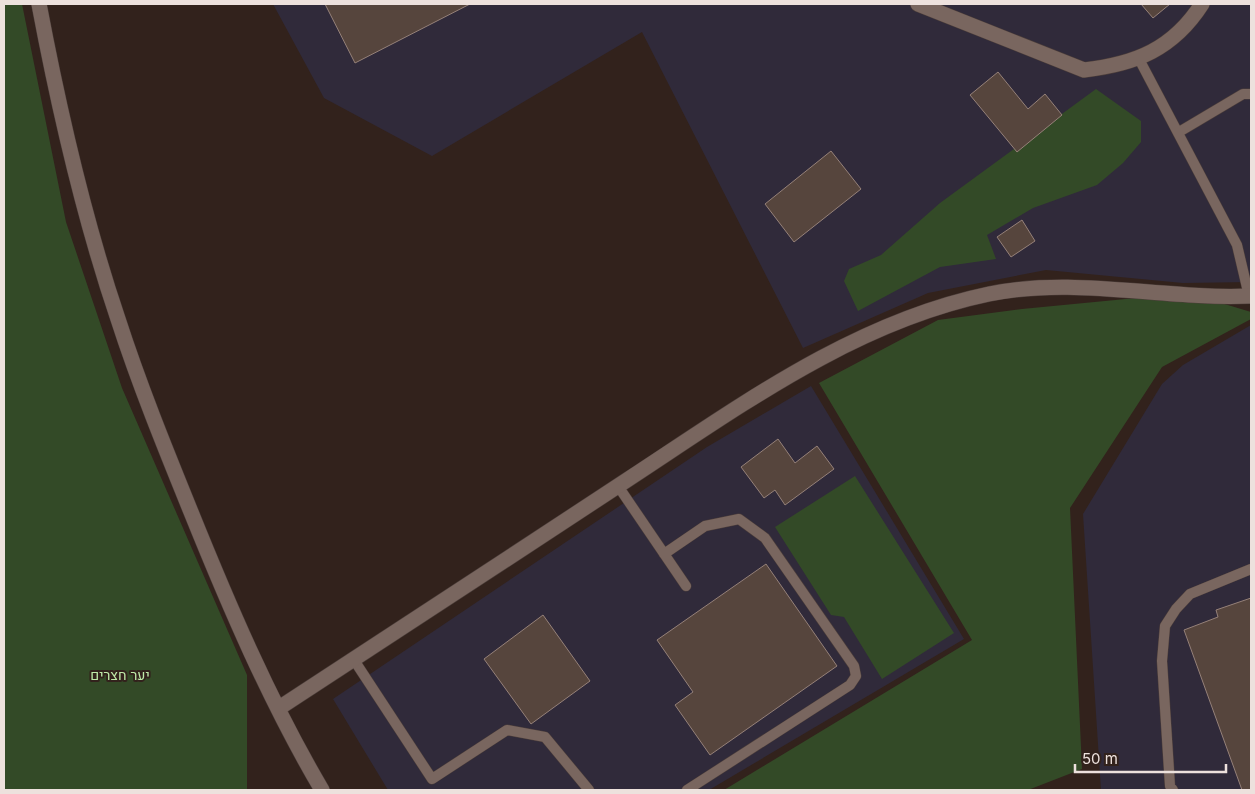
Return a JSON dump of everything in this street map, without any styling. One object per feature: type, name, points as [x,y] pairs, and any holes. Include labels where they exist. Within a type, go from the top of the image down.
[{"type":"street","points":[[39,4],[57,97],[79,188],[117,317],[147,403],[223,593],[279,708],[322,790]]},
{"type":"street","points":[[918,4],[1084,70],[1112,67],[1139,59],[1170,42],[1190,22],[1202,4]]},
{"type":"street","points":[[279,708],[618,486],[804,367],[900,320],[943,306],[990,294],[1025,288],[1070,287],[1250,296]]},
{"type":"lane","points":[[1139,59],[1179,132],[1236,245],[1250,296]]},
{"type":"lane","points":[[1179,132],[1243,94],[1251,94]]},
{"type":"lane","points":[[618,486],[686,586]]},
{"type":"lane","points":[[664,554],[705,526],[739,518],[765,538],[854,666],[856,676],[850,685],[687,790]]},
{"type":"lane","points":[[1173,790],[1170,786],[1162,661],[1165,626],[1176,609],[1190,594],[1251,569]]},
{"type":"lane","points":[[354,660],[432,779],[507,730],[545,737],[589,790]]},
{"type":"shaded area","points":[[273,4],[1251,4],[1251,282],[1183,283],[1046,270],[928,293],[803,348],[642,32],[432,156],[324,98]]},
{"type":"shaded area","points":[[1251,325],[1251,790],[1101,790],[1083,514],[1162,384],[1183,365]]},
{"type":"shaded area","points":[[811,386],[964,639],[709,790],[388,790],[333,699],[707,447]]},
{"type":"green space","name":"יער חצרים","points":[[4,4],[22,4],[66,222],[122,388],[247,675],[247,790],[4,790]]},
{"type":"green space","points":[[1096,89],[1141,121],[1141,142],[1123,163],[1097,185],[1033,208],[987,235],[996,259],[940,267],[858,311],[844,281],[849,269],[881,255],[940,203]]},
{"type":"green space","points":[[1188,293],[1251,312],[1251,319],[1162,367],[1070,508],[1082,769],[1028,790],[724,790],[972,640],[819,383],[938,320],[1022,309]]},
{"type":"green space","points":[[855,476],[954,633],[882,679],[844,617],[831,615],[775,527]]},
{"type":"building","points":[[325,4],[470,4],[355,63]]},
{"type":"building","points":[[1141,4],[1170,4],[1153,18]]},
{"type":"building","points":[[998,72],[1028,109],[1045,94],[1062,115],[1017,152],[970,95]]},
{"type":"building","points":[[831,151],[861,189],[794,242],[765,204]]},
{"type":"building","points":[[1022,220],[1035,241],[1011,257],[997,237]]},
{"type":"building","points":[[778,439],[795,463],[817,446],[834,469],[785,505],[775,490],[764,498],[741,467]]},
{"type":"building","points":[[766,564],[837,666],[710,755],[675,705],[693,692],[657,640]]},
{"type":"building","points":[[1251,598],[1251,790],[1242,790],[1184,630],[1218,617],[1216,610]]},
{"type":"building","points":[[543,615],[590,681],[531,724],[484,659]]}]
